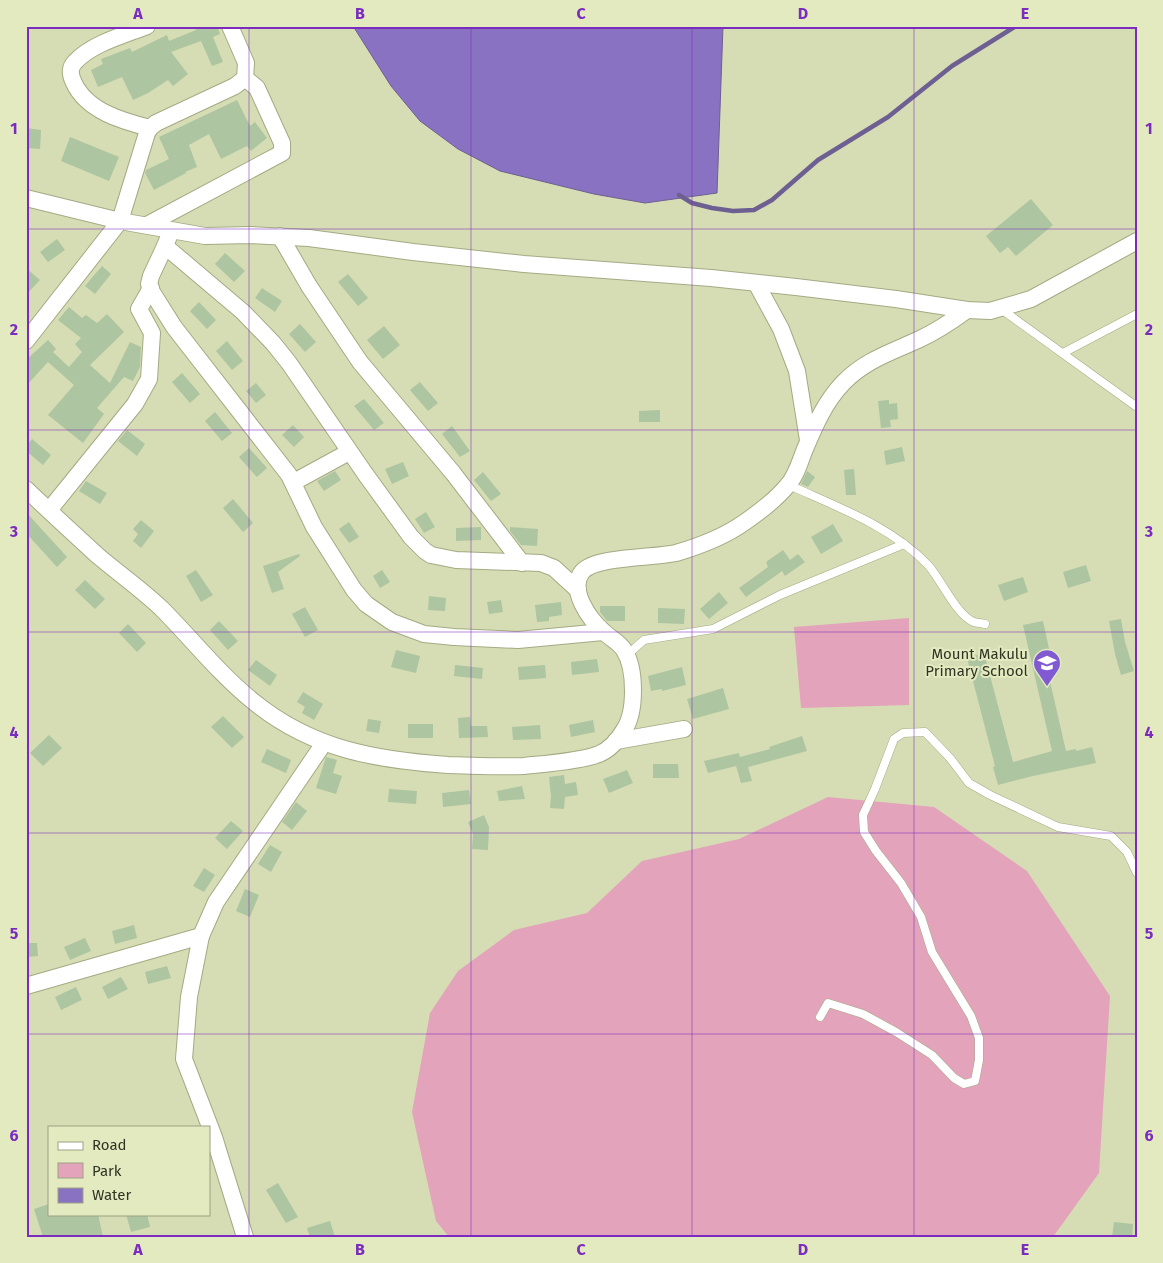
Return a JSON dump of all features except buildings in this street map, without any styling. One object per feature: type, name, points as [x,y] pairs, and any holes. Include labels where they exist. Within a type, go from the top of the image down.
[{"type":"street","points":[[146,26],[91,49],[74,63],[70,73],[82,96],[96,107],[129,122],[150,128]]},
{"type":"street","points":[[26,342],[120,221],[150,128],[156,123],[235,86],[245,78],[246,63],[230,26]]},
{"type":"street","points":[[147,225],[282,153],[282,143],[257,88],[245,78]]},
{"type":"street","points":[[26,198],[120,221],[206,236],[309,238],[515,263],[756,283],[896,299],[968,310],[990,311],[1030,299],[1137,241]]},
{"type":"street","points":[[171,231],[151,276],[149,284],[151,288],[174,327],[294,482],[314,527],[354,590],[366,604],[392,622],[424,634],[500,640],[596,629]]},
{"type":"street","points":[[280,236],[309,286],[360,362],[453,473],[522,563]]},
{"type":"street","points":[[26,488],[97,555],[158,606],[243,693],[277,718],[324,743],[354,753],[389,760],[462,766],[538,765],[597,755],[616,741],[626,728],[633,701],[627,654],[621,646],[596,629],[578,590],[548,565],[456,560],[432,555],[425,551],[412,537],[349,452],[289,363],[273,343],[243,312],[165,246]]},
{"type":"street","points":[[756,283],[781,329],[797,372],[808,440]]},
{"type":"street","points":[[50,509],[135,404],[149,379],[152,333],[138,309],[151,288]]},
{"type":"street","points":[[562,575],[582,572],[594,564],[673,554],[720,537],[746,522],[789,484],[816,422],[828,402],[843,383],[860,367],[873,359],[943,328],[968,310]]},
{"type":"street","points":[[294,482],[349,452]]},
{"type":"street","points":[[578,590],[578,583],[582,572]]},
{"type":"street","points":[[616,741],[684,729]]},
{"type":"street","points":[[209,1126],[184,1059],[189,997],[202,936],[216,902],[324,743]]},
{"type":"street","points":[[26,986],[202,936]]},
{"type":"street","points":[[210,1127],[246,1237]]},
{"type":"lane","points":[[1000,308],[1137,407]]},
{"type":"lane","points":[[1062,353],[1137,314]]},
{"type":"lane","points":[[789,484],[864,519],[904,544],[929,566],[964,616],[974,622],[985,624]]},
{"type":"lane","points":[[627,654],[644,640],[713,629],[780,595],[904,544]]},
{"type":"lane","points":[[820,1017],[828,1003],[863,1014],[932,1055],[954,1078],[964,1084],[975,1081],[979,1060],[979,1038],[971,1016],[932,952],[921,917],[901,882],[876,851],[864,832],[863,815],[894,739],[903,733],[925,732],[950,758],[969,783],[990,795],[1058,827],[1111,836],[1127,852],[1137,873]]},
{"type":"green space","points":[[909,618],[909,705],[801,708],[794,627]]},
{"type":"green space","points":[[828,797],[934,807],[1027,871],[1110,996],[1099,1173],[1053,1237],[449,1237],[436,1221],[412,1112],[430,1013],[458,971],[514,930],[587,913],[642,861],[739,839]]},
{"type":"water","points":[[353,26],[723,26],[717,193],[645,203],[594,194],[500,171],[458,149],[420,121],[391,86]]},
{"type":"waterway","points":[[679,195],[692,203],[712,208],[733,211],[754,210],[772,200],[818,160],[888,117],[952,66],[1016,26]]},
{"type":"place","name":"Mount Makulu Primary School","points":[[1047,687]]}]
